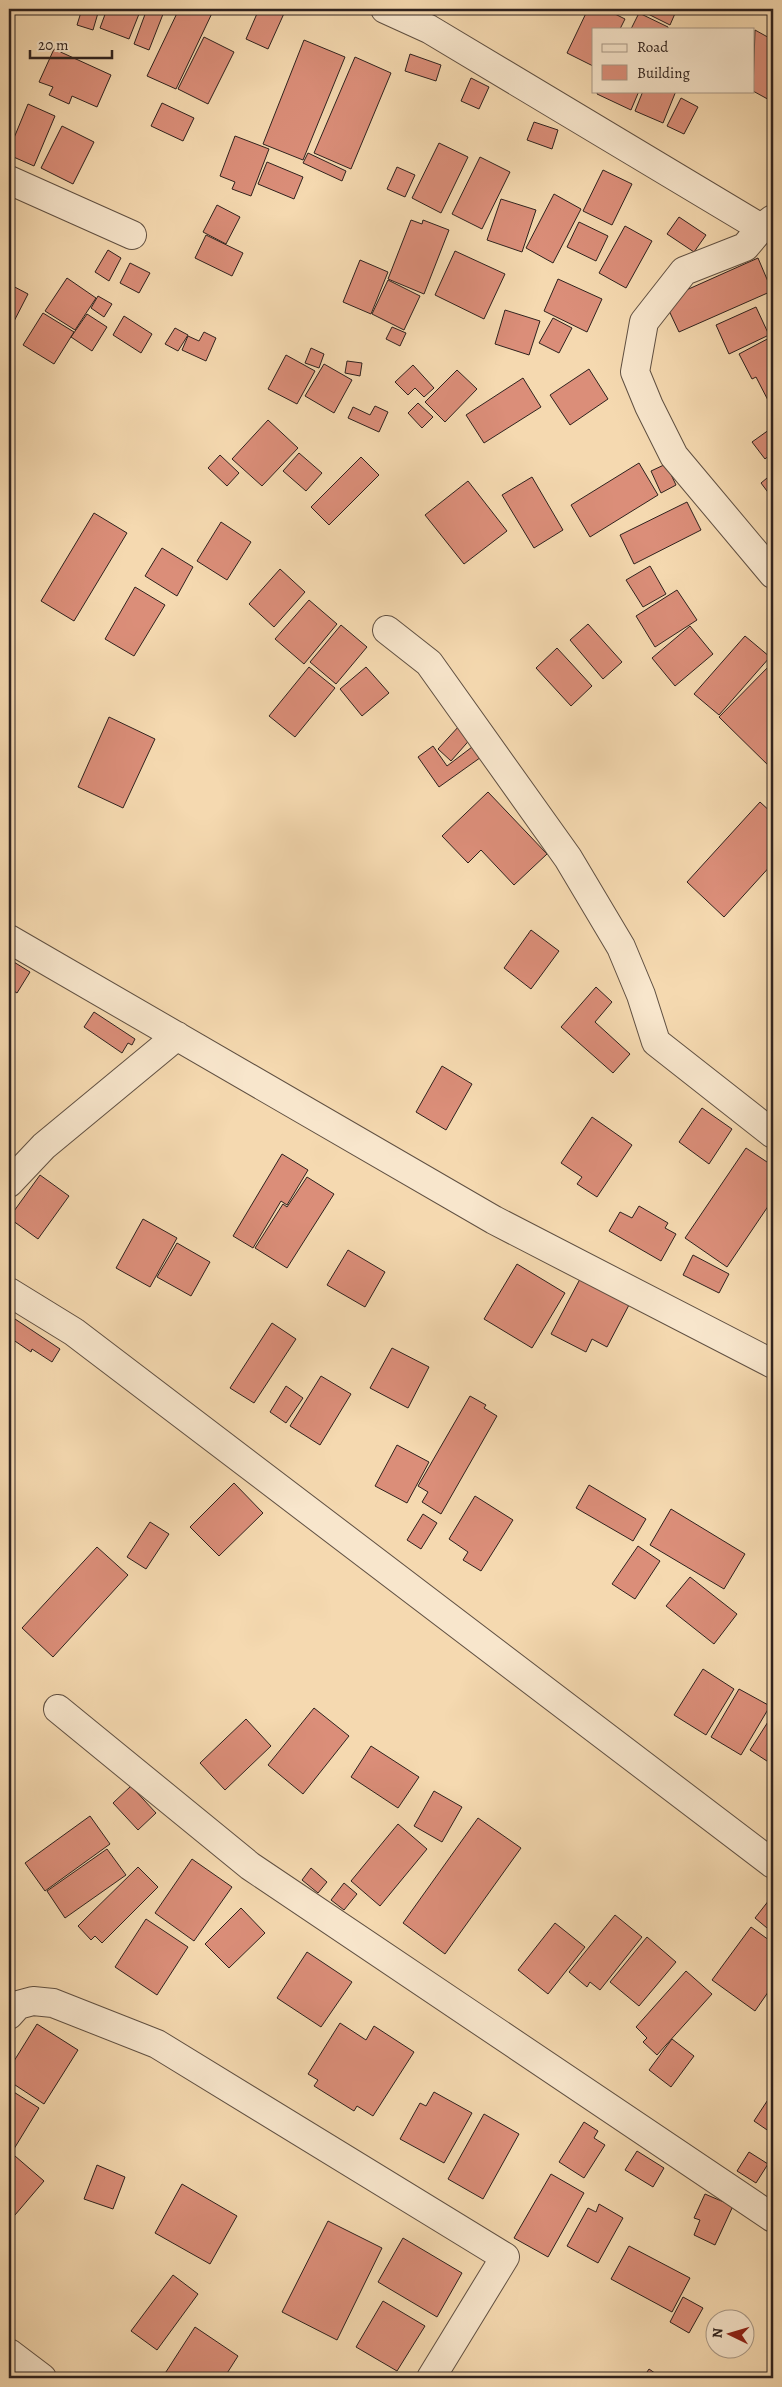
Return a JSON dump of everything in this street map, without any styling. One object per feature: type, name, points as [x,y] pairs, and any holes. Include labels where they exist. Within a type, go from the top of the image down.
[{"type":"street","points":[[385,9],[429,29],[767,224],[744,247],[684,270],[644,322],[635,372],[648,406],[674,456],[773,574]]},
{"type":"street","points":[[9,180],[132,235]]},
{"type":"street","points":[[387,630],[429,663],[568,858],[622,946],[642,996],[656,1042],[773,1134]]},
{"type":"street","points":[[9,939],[494,1220],[773,1364]]},
{"type":"street","points":[[9,1183],[44,1146],[177,1036]]},
{"type":"street","points":[[9,1292],[74,1332],[773,1864]]},
{"type":"street","points":[[58,1709],[250,1866],[773,2218]]},
{"type":"street","points":[[9,2015],[18,2006],[25,2003],[33,2001],[53,2003],[157,2044],[505,2257],[431,2378]]},
{"type":"street","points":[[9,2354],[42,2378]]},
{"type":"building","points":[[82,9],[98,13],[93,30],[77,25]]},
{"type":"building","points":[[107,9],[141,9],[129,39],[100,28]]},
{"type":"building","points":[[147,9],[165,9],[149,50],[134,44]]},
{"type":"building","points":[[179,9],[214,9],[176,89],[147,76]]},
{"type":"building","points":[[259,9],[286,9],[268,49],[246,39]]},
{"type":"building","points":[[588,9],[605,9],[625,19],[620,28],[592,28],[592,66],[567,53]]},
{"type":"building","points":[[638,9],[677,9],[670,25]]},
{"type":"building","points":[[639,13],[668,27],[668,28],[632,28]]},
{"type":"building","points":[[755,30],[773,40],[773,102],[754,92]]},
{"type":"building","points":[[204,37],[234,52],[208,104],[178,89]]},
{"type":"building","points":[[304,40],[345,57],[303,160],[263,144]]},
{"type":"building","points":[[54,49],[111,75],[97,107],[72,96],[69,104],[49,95],[53,87],[39,82]]},
{"type":"building","points":[[410,54],[441,65],[436,81],[405,71]]},
{"type":"building","points":[[355,57],[391,73],[351,169],[314,153]]},
{"type":"building","points":[[471,78],[489,87],[479,109],[461,101]]},
{"type":"building","points":[[598,92],[639,92],[631,110],[597,94]]},
{"type":"building","points":[[643,92],[676,92],[663,123],[635,111]]},
{"type":"building","points":[[681,98],[698,107],[684,134],[667,126]]},
{"type":"building","points":[[162,103],[194,118],[183,141],[151,126]]},
{"type":"building","points":[[28,104],[55,116],[34,166],[9,155],[9,150]]},
{"type":"building","points":[[534,122],[558,130],[552,149],[527,140]]},
{"type":"building","points":[[62,126],[94,142],[73,184],[41,168]]},
{"type":"building","points":[[235,136],[269,149],[251,196],[232,189],[235,182],[220,176]]},
{"type":"building","points":[[439,143],[468,157],[441,213],[412,198]]},
{"type":"building","points":[[308,153],[346,171],[342,181],[303,163]]},
{"type":"building","points":[[480,157],[510,172],[482,229],[452,214]]},
{"type":"building","points":[[267,162],[303,177],[294,199],[258,184]]},
{"type":"building","points":[[397,167],[415,175],[405,197],[387,189]]},
{"type":"building","points":[[603,170],[632,184],[612,225],[583,211]]},
{"type":"building","points":[[554,194],[581,209],[553,263],[526,248]]},
{"type":"building","points":[[501,199],[536,210],[522,252],[487,240]]},
{"type":"building","points":[[217,205],[240,217],[226,244],[203,232]]},
{"type":"building","points":[[679,217],[706,235],[694,252],[667,234]]},
{"type":"building","points":[[411,220],[422,224],[423,220],[449,230],[424,294],[388,279]]},
{"type":"building","points":[[579,222],[608,236],[596,261],[567,247]]},
{"type":"building","points":[[625,226],[652,241],[626,288],[599,273]]},
{"type":"building","points":[[206,235],[243,253],[232,276],[195,258]]},
{"type":"building","points":[[108,250],[121,258],[109,281],[95,272]]},
{"type":"building","points":[[455,251],[505,274],[484,319],[435,295]]},
{"type":"building","points":[[758,258],[772,291],[679,332],[664,300]]},
{"type":"building","points":[[360,260],[388,272],[371,314],[343,302]]},
{"type":"building","points":[[130,263],[150,273],[139,293],[120,283]]},
{"type":"building","points":[[67,278],[96,298],[75,330],[45,311]]},
{"type":"building","points":[[558,279],[602,299],[587,332],[544,311]]},
{"type":"building","points":[[388,280],[420,296],[404,330],[372,314]]},
{"type":"building","points":[[9,284],[28,294],[9,331]]},
{"type":"building","points":[[98,296],[112,304],[104,317],[91,308]]},
{"type":"building","points":[[756,307],[769,335],[729,354],[716,325]]},
{"type":"building","points":[[505,310],[540,321],[529,355],[495,344]]},
{"type":"building","points":[[43,313],[74,332],[54,364],[23,345]]},
{"type":"building","points":[[87,314],[107,327],[92,351],[71,337]]},
{"type":"building","points":[[124,316],[152,334],[141,353],[113,335]]},
{"type":"building","points":[[553,318],[572,328],[559,353],[539,343]]},
{"type":"building","points":[[392,327],[406,333],[400,346],[386,339]]},
{"type":"building","points":[[175,328],[188,335],[178,351],[165,344]]},
{"type":"building","points":[[204,332],[216,338],[206,361],[182,350],[188,336],[199,341]]},
{"type":"building","points":[[773,336],[772,408],[756,377],[752,379],[739,354]]},
{"type":"building","points":[[311,348],[324,354],[319,368],[305,363]]},
{"type":"building","points":[[286,355],[315,371],[297,404],[268,389]]},
{"type":"building","points":[[347,361],[362,363],[360,376],[345,373]]},
{"type":"building","points":[[324,364],[352,380],[334,413],[305,396]]},
{"type":"building","points":[[413,365],[434,388],[424,397],[415,388],[408,395],[395,382]]},
{"type":"building","points":[[589,369],[608,399],[570,425],[550,395]]},
{"type":"building","points":[[457,370],[477,389],[445,422],[425,402]]},
{"type":"building","points":[[523,378],[541,407],[484,443],[466,415]]},
{"type":"building","points":[[418,403],[433,417],[422,428],[408,413]]},
{"type":"building","points":[[375,406],[388,412],[379,432],[348,418],[353,407],[370,415]]},
{"type":"building","points":[[268,420],[298,448],[262,486],[232,459]]},
{"type":"building","points":[[773,427],[773,452],[765,459],[752,442]]},
{"type":"building","points":[[299,453],[322,473],[306,491],[283,471]]},
{"type":"building","points":[[220,455],[239,473],[227,486],[208,468]]},
{"type":"building","points":[[361,457],[379,475],[329,525],[311,507]]},
{"type":"building","points":[[639,463],[658,495],[590,537],[571,505]]},
{"type":"building","points":[[666,464],[676,485],[661,493],[651,471]]},
{"type":"building","points":[[773,473],[773,499],[761,483]]},
{"type":"building","points":[[532,477],[563,530],[534,548],[502,495]]},
{"type":"building","points":[[468,481],[507,531],[464,564],[425,515]]},
{"type":"building","points":[[687,502],[701,530],[634,564],[620,535]]},
{"type":"building","points":[[94,513],[127,533],[74,621],[41,601]]},
{"type":"building","points":[[221,522],[251,542],[227,580],[197,561]]},
{"type":"building","points":[[162,548],[193,567],[177,596],[145,576]]},
{"type":"building","points":[[650,566],[666,594],[643,607],[626,580]]},
{"type":"building","points":[[280,569],[305,592],[274,627],[249,604]]},
{"type":"building","points":[[135,587],[165,605],[134,656],[105,639]]},
{"type":"building","points":[[677,590],[697,620],[655,647],[636,616]]},
{"type":"building","points":[[309,600],[337,624],[304,664],[275,639]]},
{"type":"building","points":[[588,624],[622,662],[603,679],[570,640]]},
{"type":"building","points":[[341,625],[367,647],[336,684],[310,662]]},
{"type":"building","points":[[690,626],[713,654],[675,686],[652,658]]},
{"type":"building","points":[[745,636],[770,657],[719,715],[694,694]]},
{"type":"building","points":[[557,648],[592,686],[571,706],[536,668]]},
{"type":"building","points":[[773,662],[773,710],[770,713],[773,716],[773,770],[719,717]]},
{"type":"building","points":[[309,667],[335,688],[295,737],[269,716]]},
{"type":"building","points":[[366,667],[389,693],[362,716],[340,689]]},
{"type":"building","points":[[109,717],[155,739],[123,808],[78,787]]},
{"type":"building","points":[[460,725],[473,736],[451,761],[438,749]]},
{"type":"building","points":[[476,744],[484,755],[439,787],[418,757],[433,746],[447,766]]},
{"type":"building","points":[[488,792],[547,854],[514,885],[481,850],[468,863],[442,836]]},
{"type":"building","points":[[760,802],[773,814],[773,863],[724,917],[687,882]]},
{"type":"building","points":[[531,930],[559,951],[531,989],[504,968]]},
{"type":"building","points":[[9,959],[30,972],[17,993],[9,988]]},
{"type":"building","points":[[596,987],[612,1002],[595,1022],[630,1054],[613,1073],[561,1027]]},
{"type":"building","points":[[94,1012],[135,1039],[132,1045],[128,1043],[122,1053],[84,1027]]},
{"type":"building","points":[[442,1066],[472,1084],[446,1130],[416,1112]]},
{"type":"building","points":[[702,1108],[732,1129],[709,1164],[679,1142]]},
{"type":"building","points":[[592,1117],[632,1145],[597,1197],[577,1184],[582,1177],[561,1163]]},
{"type":"building","points":[[746,1148],[773,1166],[773,1199],[727,1267],[685,1238]]},
{"type":"building","points":[[282,1154],[308,1170],[287,1205],[281,1201],[253,1248],[233,1236]]},
{"type":"building","points":[[40,1175],[69,1196],[38,1239],[9,1218]]},
{"type":"building","points":[[307,1177],[334,1194],[287,1268],[255,1248],[283,1204],[287,1207]]},
{"type":"building","points":[[639,1206],[668,1223],[665,1228],[676,1234],[661,1261],[609,1231],[620,1212],[632,1218]]},
{"type":"building","points":[[143,1219],[177,1238],[150,1287],[116,1268]]},
{"type":"building","points":[[177,1243],[210,1262],[191,1296],[157,1277]]},
{"type":"building","points":[[348,1250],[385,1272],[365,1307],[327,1285]]},
{"type":"building","points":[[693,1255],[729,1274],[719,1293],[683,1275]]},
{"type":"building","points":[[517,1264],[565,1293],[532,1348],[484,1319]]},
{"type":"building","points":[[580,1279],[629,1305],[607,1347],[592,1339],[586,1352],[551,1334]]},
{"type":"building","points":[[9,1315],[60,1349],[52,1362],[32,1349],[31,1352],[9,1337]]},
{"type":"building","points":[[272,1323],[296,1339],[254,1403],[230,1388]]},
{"type":"building","points":[[392,1348],[429,1367],[408,1408],[370,1388]]},
{"type":"building","points":[[321,1376],[351,1394],[320,1445],[290,1426]]},
{"type":"building","points":[[286,1386],[303,1398],[286,1423],[270,1412]]},
{"type":"building","points":[[470,1396],[486,1405],[484,1408],[497,1416],[441,1514],[422,1502],[428,1492],[418,1486]]},
{"type":"building","points":[[397,1445],[429,1462],[407,1503],[375,1486]]},
{"type":"building","points":[[234,1483],[263,1513],[219,1556],[190,1527]]},
{"type":"building","points":[[589,1485],[646,1519],[633,1541],[576,1508]]},
{"type":"building","points":[[475,1496],[513,1520],[481,1571],[463,1560],[468,1552],[449,1539]]},
{"type":"building","points":[[671,1509],[745,1554],[724,1589],[650,1545]]},
{"type":"building","points":[[423,1514],[437,1523],[421,1549],[407,1540]]},
{"type":"building","points":[[150,1522],[169,1534],[146,1569],[127,1557]]},
{"type":"building","points":[[638,1546],[660,1561],[635,1599],[612,1584]]},
{"type":"building","points":[[97,1547],[128,1575],[53,1657],[22,1628]]},
{"type":"building","points":[[690,1577],[737,1614],[714,1644],[666,1606]]},
{"type":"building","points":[[703,1669],[734,1689],[706,1735],[674,1715]]},
{"type":"building","points":[[739,1689],[770,1706],[741,1755],[711,1737]]},
{"type":"building","points":[[314,1708],[349,1736],[303,1794],[268,1765]]},
{"type":"building","points":[[773,1714],[773,1765],[750,1750]]},
{"type":"building","points":[[246,1719],[271,1746],[225,1790],[200,1763]]},
{"type":"building","points":[[371,1746],[419,1777],[398,1808],[351,1777]]},
{"type":"building","points":[[131,1786],[156,1813],[138,1830],[113,1803]]},
{"type":"building","points":[[434,1791],[462,1807],[442,1842],[414,1826]]},
{"type":"building","points":[[90,1816],[110,1844],[45,1891],[25,1863]]},
{"type":"building","points":[[478,1818],[521,1848],[445,1954],[403,1923]]},
{"type":"building","points":[[398,1824],[427,1849],[380,1906],[351,1881]]},
{"type":"building","points":[[107,1849],[126,1875],[65,1918],[47,1891]]},
{"type":"building","points":[[192,1859],[232,1887],[194,1941],[155,1913]]},
{"type":"building","points":[[138,1867],[158,1887],[102,1943],[95,1936],[91,1940],[78,1926]]},
{"type":"building","points":[[311,1868],[327,1882],[318,1893],[302,1880]]},
{"type":"building","points":[[344,1883],[357,1894],[344,1910],[331,1900]]},
{"type":"building","points":[[773,1895],[773,1933],[755,1918]]},
{"type":"building","points":[[241,1908],[265,1933],[229,1968],[205,1944]]},
{"type":"building","points":[[615,1915],[642,1937],[600,1990],[590,1982],[587,1987],[569,1972]]},
{"type":"building","points":[[146,1919],[188,1947],[157,1995],[115,1967]]},
{"type":"building","points":[[555,1923],[585,1947],[548,1994],[518,1970]]},
{"type":"building","points":[[751,1927],[773,1943],[768,1950],[773,1954],[773,1985],[755,2011],[712,1980]]},
{"type":"building","points":[[647,1937],[676,1962],[639,2006],[610,1982]]},
{"type":"building","points":[[307,1952],[352,1982],[321,2027],[277,1998]]},
{"type":"building","points":[[686,1971],[712,1994],[657,2055],[643,2042],[647,2038],[636,2027]]},
{"type":"building","points":[[340,2023],[366,2040],[374,2026],[414,2052],[373,2116],[357,2106],[354,2111],[314,2086],[318,2080],[308,2074]]},
{"type":"building","points":[[37,2024],[78,2050],[44,2104],[9,2081],[9,2069]]},
{"type":"building","points":[[672,2039],[694,2056],[671,2087],[649,2070]]},
{"type":"building","points":[[9,2089],[39,2108],[9,2157]]},
{"type":"building","points":[[434,2092],[472,2113],[444,2163],[400,2139],[420,2103],[426,2106]]},
{"type":"building","points":[[773,2092],[773,2134],[754,2121]]},
{"type":"building","points":[[484,2114],[519,2134],[483,2199],[448,2179]]},
{"type":"building","points":[[584,2122],[598,2131],[594,2138],[605,2145],[584,2178],[559,2162]]},
{"type":"building","points":[[637,2151],[664,2168],[653,2187],[625,2170]]},
{"type":"building","points":[[749,2152],[768,2164],[756,2183],[737,2171]]},
{"type":"building","points":[[15,2156],[44,2181],[9,2222],[9,2163]]},
{"type":"building","points":[[97,2165],[125,2177],[113,2209],[84,2199]]},
{"type":"building","points":[[551,2174],[584,2193],[548,2257],[514,2238]]},
{"type":"building","points":[[182,2184],[237,2216],[210,2264],[155,2233]]},
{"type":"building","points":[[705,2194],[733,2206],[715,2245],[694,2235],[700,2220],[694,2218]]},
{"type":"building","points":[[599,2204],[623,2218],[598,2263],[567,2246],[588,2208],[596,2212]]},
{"type":"building","points":[[328,2221],[382,2248],[337,2340],[282,2312]]},
{"type":"building","points":[[403,2238],[462,2273],[437,2317],[378,2282]]},
{"type":"building","points":[[629,2246],[690,2278],[672,2312],[611,2279]]},
{"type":"building","points":[[173,2275],[198,2294],[157,2350],[131,2331]]},
{"type":"building","points":[[683,2297],[703,2308],[689,2333],[670,2322]]},
{"type":"building","points":[[383,2301],[425,2326],[397,2371],[356,2347]]},
{"type":"building","points":[[195,2327],[238,2356],[224,2378],[162,2378]]},
{"type":"building","points":[[649,2369],[662,2378],[643,2378]]}]
